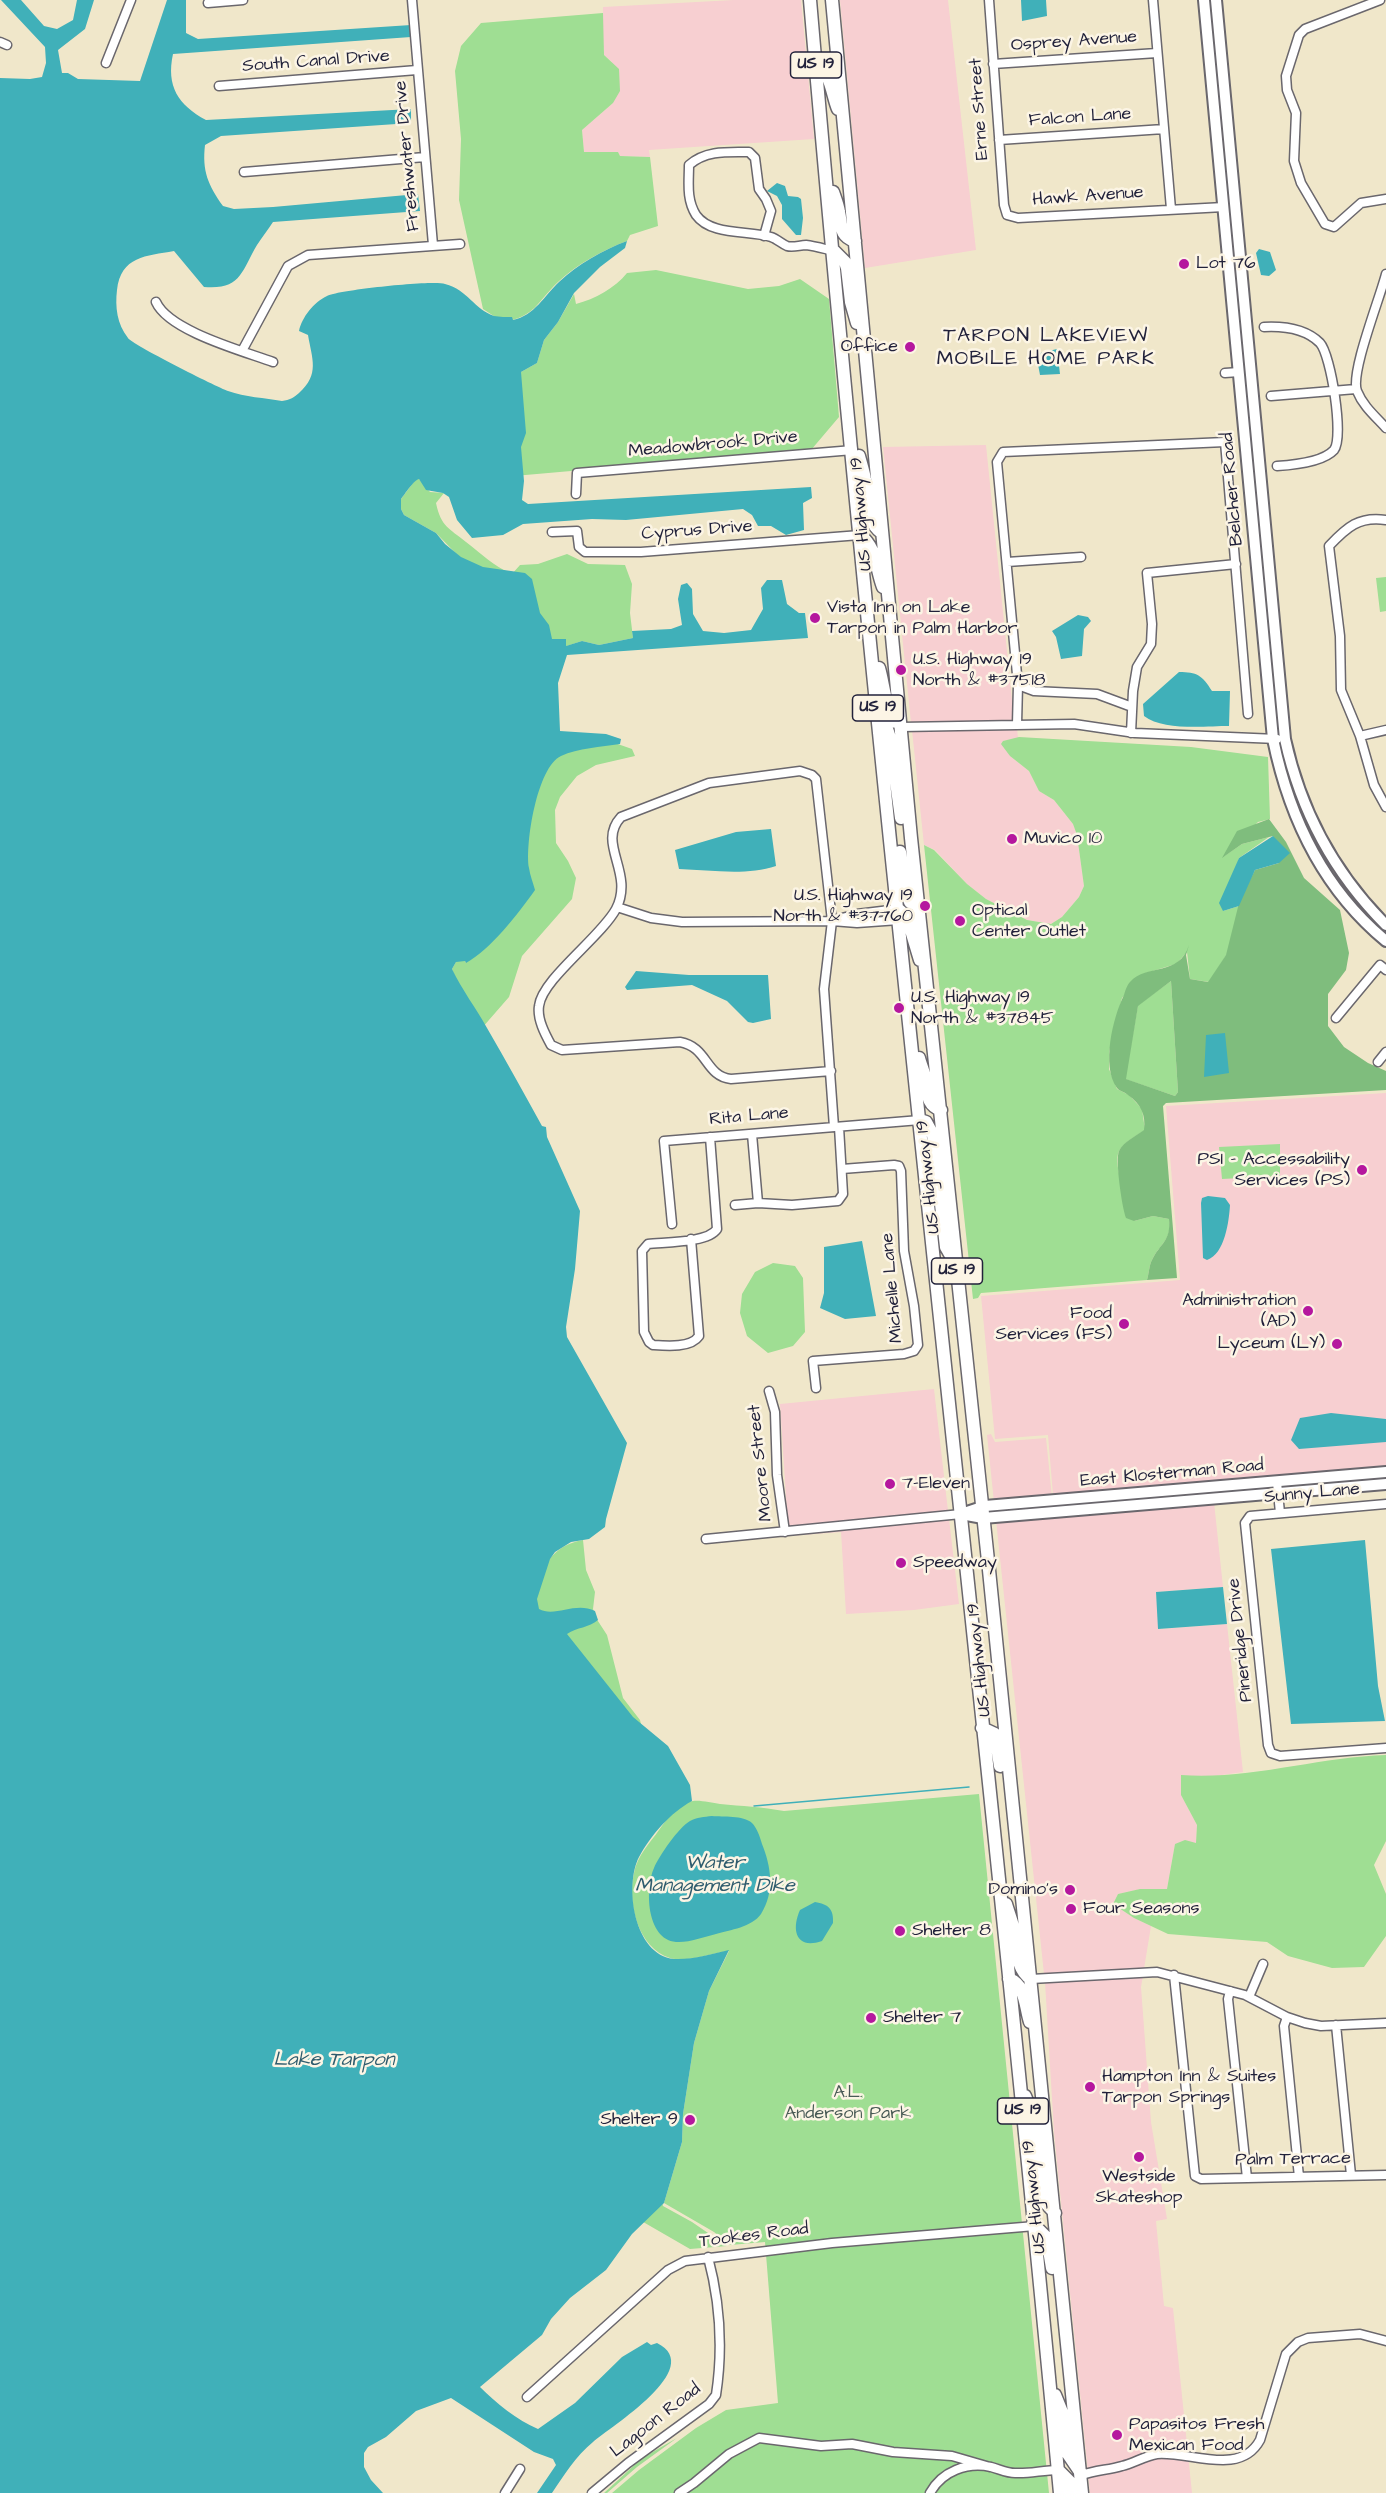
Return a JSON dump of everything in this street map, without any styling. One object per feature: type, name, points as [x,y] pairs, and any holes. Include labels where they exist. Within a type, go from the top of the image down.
[{"type":"highway","name":"US Highway 19","points":[[810,0],[860,535],[1035,2226],[1060,2493]]},
{"type":"highway","points":[[811,14],[818,0]]},
{"type":"highway","name":"US Highway 19","points":[[832,0],[910,838],[920,906],[983,1512],[1012,1814],[1082,2475],[1082,2493]]},
{"type":"highway","points":[[816,65],[821,67],[828,77],[831,94],[843,122]]},
{"type":"highway","points":[[826,171],[840,213],[842,232],[848,239],[855,240]]},
{"type":"highway","points":[[834,251],[847,268],[851,302],[865,351]]},
{"type":"highway","points":[[850,423],[865,479],[870,517],[875,528],[882,533]]},
{"type":"highway","points":[[860,535],[874,549],[876,569],[889,606]]},
{"type":"highway","points":[[872,647],[886,690],[888,708],[901,727]]},
{"type":"highway","points":[[877,704],[888,728],[901,818],[910,838]]},
{"type":"highway","points":[[889,823],[898,837],[908,897],[910,902],[920,906]]},
{"type":"highway","points":[[899,915],[907,917],[911,924],[914,942],[927,978]]},
{"type":"highway","points":[[911,1037],[926,1080],[928,1099],[934,1108],[941,1110]]},
{"type":"highway","points":[[920,1120],[926,1122],[933,1135],[946,1247],[956,1265]]},
{"type":"highway","points":[[982,1728],[990,1730],[997,1740],[1012,1814]]},
{"type":"highway","points":[[999,1883],[1014,1928],[1020,1965],[1026,1976],[1031,1979]]},
{"type":"highway","points":[[1009,1979],[1021,1988],[1038,2046]]},
{"type":"highway","points":[[1020,2084],[1032,2113],[1043,2200],[1055,2213]]},
{"type":"highway","points":[[1035,2226],[1043,2232],[1050,2244],[1054,2285],[1066,2331]]},
{"type":"highway","points":[[1049,2380],[1064,2417],[1068,2454],[1082,2475]]},
{"type":"highway","points":[[1058,2470],[1070,2482],[1072,2493]]},
{"type":"main road","name":"Belcher Road","points":[[1204,0],[1273,739],[1290,803],[1315,856],[1340,894],[1358,915],[1386,941]]},
{"type":"main road","name":"Belcher Road","points":[[1216,0],[1285,739],[1304,803],[1320,838],[1352,888],[1386,925]]},
{"type":"main road","name":"East Klosterman Road","points":[[1278,1488],[1386,1472]]},
{"type":"main road","name":"East Klosterman Road","points":[[961,1514],[1278,1488],[1386,1484]]},
{"type":"street","points":[[106,63],[131,0]]},
{"type":"street","points":[[208,3],[243,0]]},
{"type":"street","name":"Freshwater Drive","points":[[242,351],[288,266],[299,258],[308,255],[433,245],[412,0]]},
{"type":"street","name":"Erne Street","points":[[989,0],[1004,206],[1007,214]]},
{"type":"street","points":[[1153,0],[1171,209]]},
{"type":"street","points":[[1380,0],[1305,29],[1299,35],[1286,76],[1287,90],[1296,113],[1293,161],[1301,183],[1325,224],[1334,227],[1361,203],[1386,199]]},
{"type":"street","name":"Osprey Avenue","points":[[993,64],[1157,53]]},
{"type":"street","name":"South Canal Drive","points":[[219,86],[417,70]]},
{"type":"street","name":"Falcon Lane","points":[[999,140],[1164,129]]},
{"type":"street","points":[[764,236],[771,211],[759,189],[755,158],[749,152],[718,152],[696,159],[689,165],[688,195],[698,217],[709,226],[764,236],[771,237],[788,247],[808,245],[834,251]]},
{"type":"street","points":[[244,172],[425,157]]},
{"type":"street","name":"Hawk Avenue","points":[[1007,214],[1018,218],[1224,207]]},
{"type":"street","points":[[433,245],[460,244]]},
{"type":"street","points":[[1386,274],[1355,370],[1356,389],[1365,406],[1386,428]]},
{"type":"street","points":[[156,302],[159,310],[190,332],[273,362]]},
{"type":"street","points":[[1264,327],[1293,327],[1319,342],[1328,357],[1338,435],[1333,451],[1303,464],[1277,466]]},
{"type":"street","points":[[1225,373],[1239,372]]},
{"type":"street","points":[[1271,396],[1356,389]]},
{"type":"street","points":[[1017,724],[1018,685],[997,462],[1003,452],[1225,442],[1248,714]]},
{"type":"street","name":"Meadowbrook Drive","points":[[576,494],[577,473],[853,450]]},
{"type":"street","points":[[1386,520],[1369,518],[1358,523],[1329,546],[1340,636],[1341,690],[1360,736],[1374,785],[1386,807]]},
{"type":"street","name":"Cyprus Drive","points":[[552,532],[576,531],[579,547],[585,552],[641,552],[860,535]]},
{"type":"street","points":[[1008,562],[1081,557]]},
{"type":"street","points":[[1131,733],[1137,668],[1151,644],[1152,624],[1147,573],[1236,564]]},
{"type":"street","points":[[1018,685],[1034,691],[1097,694],[1132,707]]},
{"type":"street","points":[[901,727],[1074,724],[1131,733],[1285,739]]},
{"type":"street","points":[[1360,736],[1386,730]]},
{"type":"street","points":[[735,1205],[838,1202],[842,1198],[842,1169],[836,1127],[824,988],[832,921],[818,785],[812,775],[806,772],[710,783],[621,817],[615,823],[611,834],[612,846],[621,876],[617,907],[609,922],[543,993],[539,1013],[551,1045],[562,1050],[688,1043],[700,1051],[716,1074],[731,1079],[831,1071]]},
{"type":"street","points":[[617,907],[651,918],[682,922],[832,921],[857,914],[899,915]]},
{"type":"street","points":[[1336,1018],[1380,965],[1386,970]]},
{"type":"street","points":[[1378,1062],[1386,1052]]},
{"type":"street","name":"Rita Lane","points":[[672,1224],[664,1141],[920,1120]]},
{"type":"street","points":[[752,1134],[759,1203]]},
{"type":"street","points":[[691,1239],[699,1336],[697,1340],[689,1344],[653,1345],[644,1332],[642,1251],[648,1244],[691,1239],[708,1238],[717,1229],[710,1137]]},
{"type":"street","name":"Michelle Lane","points":[[816,1388],[813,1361],[904,1354],[914,1352],[918,1346],[915,1306],[904,1251],[901,1171],[898,1166],[842,1169]]},
{"type":"street","name":"Moore Street","points":[[769,1391],[776,1412],[777,1475],[785,1532]]},
{"type":"street","points":[[1278,1488],[1280,1513]]},
{"type":"street","name":"Sunny Lane","points":[[1245,1523],[1250,1516],[1386,1504]]},
{"type":"street","name":"East Klosterman Road","points":[[706,1539],[961,1514]]},
{"type":"street","name":"Pineridge Drive","points":[[1245,1523],[1268,1745],[1271,1753],[1280,1756],[1386,1748]]},
{"type":"street","points":[[1249,1997],[1263,1964]]},
{"type":"street","points":[[1031,1979],[1153,1972],[1174,1975],[1249,1997],[1287,2017],[1310,2024],[1386,2023]]},
{"type":"street","name":"Palm Terrace","points":[[1174,1975],[1194,2175],[1201,2179],[1386,2175]]},
{"type":"street","points":[[1230,1991],[1228,1999],[1247,2178]]},
{"type":"street","points":[[1287,2017],[1284,2026],[1299,2177]]},
{"type":"street","points":[[1336,2025],[1351,2175]]},
{"type":"street","name":"Tookes Road","points":[[527,2397],[668,2270],[684,2261],[832,2243],[1035,2226]]},
{"type":"street","name":"Lagoon Road","points":[[592,2493],[628,2463],[710,2404],[716,2395],[720,2326],[717,2292],[708,2257]]},
{"type":"street","points":[[1082,2475],[1094,2470],[1124,2466],[1155,2454],[1225,2461],[1246,2456],[1257,2447],[1286,2354],[1298,2342],[1308,2338],[1360,2334],[1386,2341]]},
{"type":"street","points":[[679,2493],[729,2454],[759,2438],[821,2446],[852,2444],[893,2452],[952,2456],[1015,2473],[1058,2470]]},
{"type":"street","points":[[930,2493],[936,2482],[953,2471],[970,2466],[990,2467]]},
{"type":"street","points":[[505,2493],[520,2469]]},
{"type":"shaded area","points":[[734,0],[801,0],[814,139],[649,150],[650,157],[620,156],[618,152],[584,152],[582,130],[613,103],[612,62],[604,55],[603,7]]},
{"type":"shaded area","points":[[840,0],[948,0],[976,250],[865,268]]},
{"type":"shaded area","points":[[986,445],[1014,720],[911,723],[883,447]]},
{"type":"shaded area","points":[[1017,728],[1018,738],[1003,741],[1010,756],[1029,771],[1039,791],[1054,800],[1073,824],[1077,835],[1084,886],[1079,897],[1062,917],[1051,924],[1027,920],[986,899],[967,884],[935,850],[924,845],[912,730]]},
{"type":"shaded area","points":[[1386,1093],[1386,1466],[1053,1495],[1048,1435],[995,1439],[981,1296],[1180,1280],[1166,1106]]},
{"type":"shaded area","points":[[934,1389],[948,1511],[788,1528],[780,1404]]},
{"type":"shaded area","points":[[991,1434],[995,1442],[1046,1438],[1052,1497],[994,1502],[987,1435]]},
{"type":"shaded area","points":[[1214,1502],[1223,1587],[1156,1592],[1159,1629],[1227,1624],[1243,1772],[1208,1777],[1182,1776],[1181,1795],[1197,1825],[1196,1844],[1175,1844],[1167,1889],[1141,1889],[1118,1894],[1113,1904],[1151,1926],[1144,1969],[1044,1974],[996,1520]]},
{"type":"shaded area","points":[[949,1519],[959,1604],[914,1610],[846,1614],[841,1532],[789,1536]]},
{"type":"shaded area","points":[[1143,1976],[1141,1987],[1151,2122],[1167,2219],[1156,2221],[1164,2306],[1173,2308],[1192,2493],[1090,2493],[1054,2132],[1045,1982]]},
{"type":"green space","points":[[603,13],[604,55],[619,69],[620,91],[613,103],[582,130],[584,152],[618,152],[620,156],[650,157],[658,226],[630,235],[627,241],[582,263],[565,275],[535,308],[522,316],[503,322],[483,309],[459,200],[461,139],[455,71],[461,46],[481,23]]},
{"type":"green space","points":[[656,270],[748,289],[779,286],[800,279],[829,299],[839,417],[811,450],[514,476],[521,372],[537,363],[544,340],[558,322],[574,294],[576,304],[604,292],[627,273]]},
{"type":"green space","points":[[416,479],[419,479],[430,492],[444,493],[436,503],[440,517],[446,526],[493,564],[512,574],[520,565],[538,564],[567,554],[588,564],[625,565],[632,584],[630,613],[633,638],[599,645],[582,641],[551,651],[436,533],[404,515],[401,509],[401,499]]},
{"type":"green space","points":[[1386,577],[1386,611],[1380,612],[1376,578]]},
{"type":"green space","points":[[1019,737],[1191,747],[1268,757],[1270,819],[1258,822],[1223,857],[1242,844],[1269,837],[1239,858],[1223,911],[1239,906],[1227,954],[1209,982],[1190,979],[1187,952],[1176,964],[1146,973],[1122,998],[1109,1052],[1109,1069],[1117,1089],[1129,1095],[1142,1109],[1145,1130],[1127,1142],[1119,1151],[1117,1157],[1119,1175],[1134,1221],[1153,1216],[1169,1219],[1169,1232],[1151,1262],[1147,1280],[981,1293],[978,1298],[973,1299],[924,845],[934,850],[967,884],[986,899],[1027,920],[1051,924],[1062,917],[1079,897],[1084,886],[1077,835],[1073,824],[1054,800],[1039,791],[1029,771],[1010,756],[1001,744],[1003,741]]},
{"type":"green space","points":[[612,742],[632,749],[635,756],[596,765],[577,776],[560,797],[555,810],[556,843],[576,878],[572,899],[522,956],[509,997],[482,1028],[464,1001],[452,969],[461,953],[465,953],[465,963],[518,864],[540,753]]},
{"type":"green space","points":[[1269,819],[1286,842],[1304,878],[1340,910],[1349,953],[1346,970],[1328,994],[1328,1026],[1344,1047],[1368,1063],[1386,1071],[1386,1090],[1166,1103],[1163,1106],[1177,1278],[1147,1280],[1151,1262],[1167,1238],[1169,1219],[1153,1216],[1134,1221],[1126,1218],[1118,1156],[1123,1145],[1144,1130],[1144,1119],[1142,1110],[1136,1102],[1118,1089],[1112,1079],[1110,1042],[1116,1016],[1127,986],[1137,976],[1178,962],[1189,945],[1186,955],[1190,979],[1208,982],[1226,955],[1240,899],[1255,870],[1279,863],[1273,836],[1242,844],[1222,858],[1237,831]],"holes":[[[1171,981],[1178,1092],[1175,1096],[1126,1079],[1138,1006]]]},
{"type":"green space","points":[[1171,981],[1178,1092],[1175,1096],[1125,1079],[1138,1005]]},
{"type":"green space","points":[[1280,1144],[1280,1176],[1222,1179],[1219,1147]]},
{"type":"green space","points":[[773,1263],[795,1266],[803,1278],[805,1332],[793,1346],[768,1353],[747,1336],[740,1313],[742,1294],[755,1272]]},
{"type":"green space","points":[[583,1540],[586,1570],[595,1592],[593,1609],[607,1635],[623,1698],[640,1720],[645,1740],[538,1614],[532,1583],[553,1555],[573,1542]]},
{"type":"green space","points":[[1386,1755],[1386,1841],[1374,1865],[1386,1894],[1386,1936],[1364,1967],[1332,1968],[1288,1956],[1267,1942],[1168,1934],[1134,1918],[1113,1904],[1118,1894],[1140,1889],[1167,1889],[1175,1844],[1185,1840],[1196,1843],[1197,1825],[1181,1795],[1181,1775],[1233,1774]]},
{"type":"green space","name":"A.L. Anderson Park","points":[[979,1794],[1049,2493],[612,2493],[696,2428],[726,2410],[778,2403],[765,2242],[730,2245],[714,2232],[664,2203],[682,2142],[683,2114],[694,2043],[709,1991],[729,1951],[692,1959],[677,1959],[659,1953],[650,1945],[637,1923],[632,1898],[632,1885],[638,1861],[669,1817],[682,1805],[693,1801],[784,1811]]},
{"type":"green space","points":[[662,2202],[663,2206],[692,2222],[727,2246],[690,2249],[638,2219]]},
{"type":"green space","points":[[677,2438],[637,2467],[607,2493],[604,2493],[642,2458]]},
{"type":"water","name":"Lake Tarpon","points":[[1,0],[21,0],[44,26],[57,29],[73,20],[77,0],[94,0],[85,29],[58,50],[62,73],[68,73],[78,79],[140,81],[167,0],[186,0],[186,33],[198,39],[411,25],[411,37],[173,54],[171,76],[176,93],[188,108],[206,120],[411,109],[411,123],[221,136],[205,145],[204,163],[213,191],[223,206],[234,209],[273,207],[418,194],[420,211],[273,222],[243,271],[226,286],[204,287],[174,251],[136,260],[129,264],[119,279],[116,303],[124,333],[133,342],[228,391],[285,401],[299,393],[310,379],[313,366],[308,335],[299,331],[309,310],[327,296],[386,286],[445,284],[460,291],[487,313],[494,316],[512,317],[513,320],[533,310],[566,275],[583,263],[627,241],[625,248],[600,267],[574,293],[558,322],[544,340],[537,363],[521,372],[526,433],[521,447],[524,481],[522,500],[528,504],[811,487],[812,498],[803,503],[804,530],[786,535],[771,526],[758,526],[752,515],[743,509],[626,520],[592,519],[523,524],[503,535],[472,538],[457,520],[449,497],[443,493],[426,490],[419,479],[412,484],[401,499],[401,509],[404,515],[436,533],[461,557],[483,567],[525,573],[532,579],[540,613],[549,625],[552,639],[566,639],[566,646],[582,641],[599,645],[633,638],[632,631],[671,629],[682,625],[678,599],[681,585],[687,583],[692,589],[693,614],[703,631],[724,633],[751,630],[763,609],[761,588],[767,580],[782,580],[787,604],[799,613],[805,613],[808,638],[567,655],[558,683],[560,731],[606,734],[621,739],[620,744],[575,751],[561,756],[553,763],[539,790],[531,825],[528,857],[529,871],[535,890],[494,941],[466,963],[465,961],[456,962],[452,969],[542,1126],[546,1127],[547,1137],[580,1211],[575,1269],[566,1327],[567,1337],[627,1443],[605,1527],[589,1539],[571,1542],[555,1552],[550,1559],[537,1599],[539,1609],[552,1612],[588,1608],[595,1611],[598,1620],[567,1634],[633,1717],[668,1746],[690,1785],[692,1801],[669,1818],[655,1833],[639,1857],[635,1870],[633,1901],[641,1933],[660,1955],[674,1959],[695,1958],[729,1950],[709,1991],[694,2043],[683,2114],[682,2142],[664,2203],[632,2234],[606,2270],[570,2298],[551,2319],[542,2335],[480,2387],[507,2411],[538,2429],[575,2403],[622,2357],[647,2342],[651,2345],[657,2343],[669,2354],[670,2367],[663,2381],[634,2411],[581,2453],[552,2493],[537,2493],[556,2465],[553,2459],[534,2452],[451,2398],[416,2411],[386,2437],[368,2447],[364,2453],[364,2467],[371,2480],[383,2493],[0,2493],[0,78],[42,77],[46,63],[45,47]]},
{"type":"water","points":[[1021,0],[1046,0],[1047,16],[1022,21]]},
{"type":"water","points":[[777,183],[785,186],[788,196],[801,199],[803,218],[801,235],[796,235],[782,219],[782,205],[777,196],[767,191]]},
{"type":"water","points":[[1259,249],[1270,252],[1276,270],[1269,276],[1261,275],[1256,253]]},
{"type":"water","points":[[1057,349],[1060,374],[1040,375],[1036,354]]},
{"type":"water","points":[[1078,615],[1088,617],[1091,621],[1084,629],[1082,656],[1061,659],[1056,637],[1052,631]]},
{"type":"water","points":[[1179,672],[1198,676],[1212,691],[1230,691],[1229,726],[1173,726],[1152,721],[1144,716],[1143,704]]},
{"type":"water","points":[[771,829],[776,866],[740,872],[679,869],[675,850],[736,832]]},
{"type":"water","points":[[1273,836],[1290,853],[1279,863],[1255,870],[1239,906],[1223,911],[1219,903],[1239,858]]},
{"type":"water","points":[[636,971],[689,975],[768,975],[771,1019],[748,1022],[727,1001],[692,985],[627,990],[625,987]]},
{"type":"water","points":[[1225,1033],[1229,1073],[1204,1077],[1206,1035]]},
{"type":"water","points":[[1208,1196],[1225,1198],[1230,1205],[1222,1244],[1213,1257],[1207,1260],[1203,1258],[1201,1203],[1202,1198]]},
{"type":"water","points":[[862,1241],[876,1316],[845,1319],[820,1308],[824,1293],[824,1247]]},
{"type":"water","points":[[1331,1413],[1386,1419],[1386,1442],[1299,1449],[1291,1440],[1300,1418]]},
{"type":"water","points":[[1365,1540],[1378,1686],[1385,1721],[1291,1724],[1271,1549]]},
{"type":"water","points":[[1223,1587],[1227,1624],[1158,1629],[1156,1592]]},
{"type":"water","name":"Water Management Dike","points":[[712,1816],[748,1820],[755,1827],[769,1870],[770,1888],[765,1906],[757,1918],[740,1927],[686,1942],[666,1939],[653,1923],[650,1911],[649,1888],[654,1868],[680,1829],[690,1821]]},
{"type":"water","points":[[815,1902],[829,1908],[833,1923],[822,1941],[806,1943],[801,1940],[796,1931],[797,1917],[800,1910]]},
{"type":"waterway","points":[[754,1806],[969,1787]]},
{"type":"place","name":"Lot 76","points":[[1184,264]]},
{"type":"place","name":"Office","points":[[910,347]]},
{"type":"place","name":"Vista Inn on Lake Tarpon in Palm Harbor","points":[[815,618]]},
{"type":"place","name":"U.S. Highway 19 North & #37518","points":[[901,670]]},
{"type":"place","name":"Muvico 10","points":[[1012,839]]},
{"type":"place","name":"U.S. Highway 19 North & #37760","points":[[925,906]]},
{"type":"place","name":"Optical Center Outlet","points":[[960,921]]},
{"type":"place","name":"U.S. Highway 19 North & #37845","points":[[899,1008]]},
{"type":"place","name":"PSI - Accessability Services (PS)","points":[[1362,1170]]},
{"type":"place","name":"Administration (AD)","points":[[1308,1311]]},
{"type":"place","name":"Food Services (FS)","points":[[1124,1324]]},
{"type":"place","name":"Lyceum (LY)","points":[[1337,1344]]},
{"type":"place","name":"7-Eleven","points":[[890,1484]]},
{"type":"place","name":"Speedway","points":[[901,1563]]},
{"type":"place","name":"Domino's","points":[[1070,1890]]},
{"type":"place","name":"Four Seasons","points":[[1071,1909]]},
{"type":"place","name":"Shelter 8","points":[[900,1931]]},
{"type":"place","name":"Shelter 7","points":[[871,2018]]},
{"type":"place","name":"Hampton Inn & Suites Tarpon Springs","points":[[1090,2087]]},
{"type":"place","name":"Shelter 9","points":[[690,2120]]},
{"type":"place","name":"Westside Skateshop","points":[[1139,2157]]},
{"type":"place","name":"Papasitos Fresh Mexican Food","points":[[1117,2435]]},
{"type":"district","name":"TARPON LAKEVIEW MOBILE HOME PARK","points":[[1046,348]]}]
